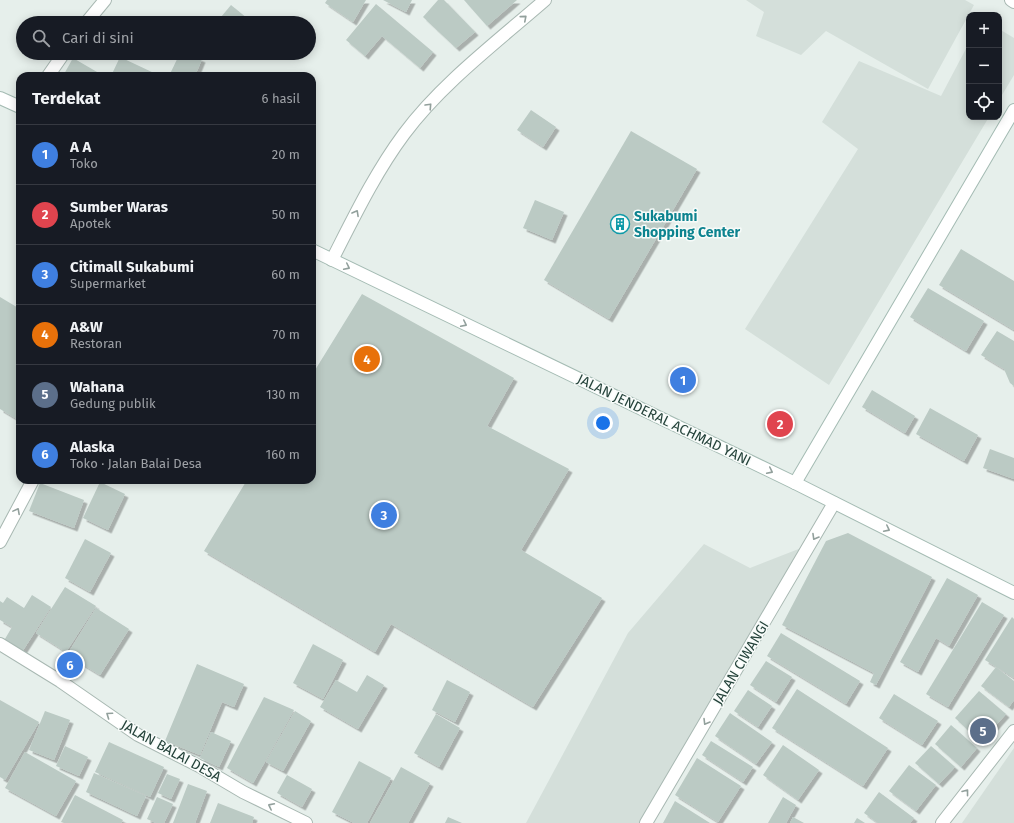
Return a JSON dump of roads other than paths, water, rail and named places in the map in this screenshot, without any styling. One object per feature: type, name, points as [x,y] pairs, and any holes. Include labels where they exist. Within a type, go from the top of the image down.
[{"type":"main road","points":[[92,16],[105,0]]},
{"type":"main road","points":[[332,260],[372,185],[405,133],[465,69],[545,0]]},
{"type":"main road","points":[[51,72],[59,60]]},
{"type":"main road","points":[[0,98],[16,105]]},
{"type":"main road","points":[[795,483],[1014,110]]},
{"type":"main road","name":"JALAN JENDERAL ACHMAD YANI","points":[[316,252],[795,483],[1014,593]]},
{"type":"main road","points":[[0,542],[31,484]]},
{"type":"main road","name":"JALAN CIWANGI","points":[[646,823],[834,503]]},
{"type":"main road","name":"JALAN BALAI DESA","points":[[0,644],[60,681],[138,735],[199,766],[244,792],[306,823]]},
{"type":"main road","points":[[942,823],[1014,731]]},
{"type":"place","name":"Sukabumi Shopping Center","points":[[620,224]]},
{"type":"place","name":"A&W","points":[[367,359]]},
{"type":"place","name":"A A","points":[[683,380]]},
{"type":"place","name":"Sumber Waras","points":[[780,424]]},
{"type":"place","name":"Citimall Sukabumi","points":[[384,515]]},
{"type":"place","name":"Alaska","points":[[70,665]]},
{"type":"place","name":"Wahana","points":[[983,731]]}]
